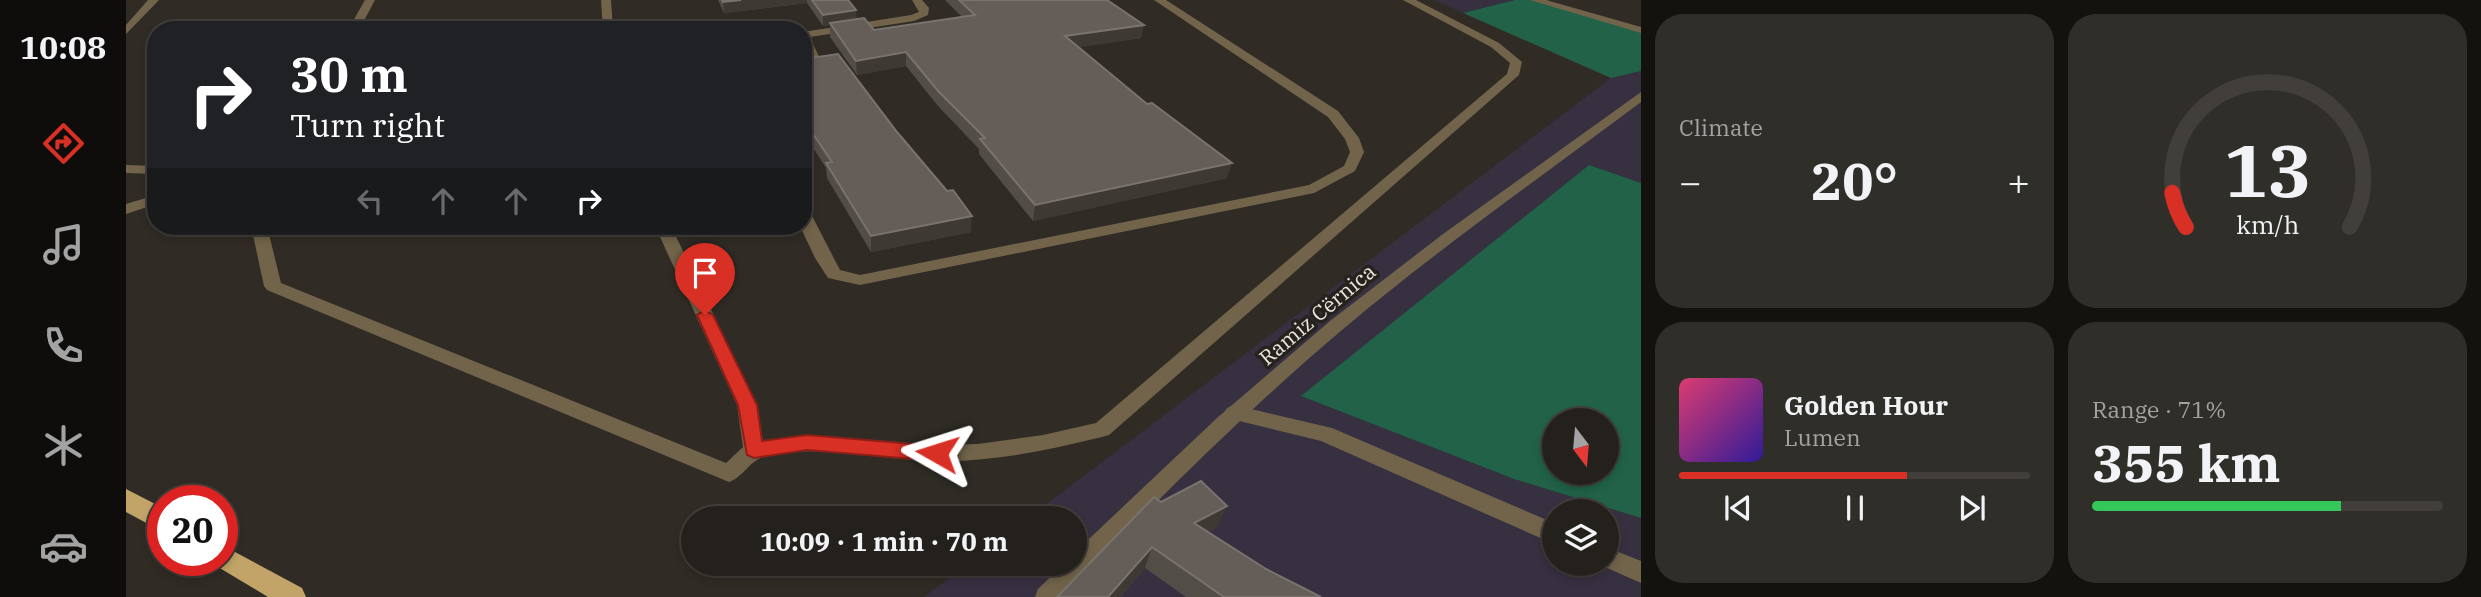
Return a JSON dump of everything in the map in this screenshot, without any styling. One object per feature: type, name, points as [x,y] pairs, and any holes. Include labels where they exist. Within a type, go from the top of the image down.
[{"type":"highway","points":[[126,499],[147,511]]},
{"type":"highway","points":[[238,565],[292,597]]},
{"type":"street","points":[[126,31],[154,0]]},
{"type":"street","points":[[358,21],[370,0]]},
{"type":"street","points":[[606,0],[607,21]]},
{"type":"street","points":[[812,34],[915,18],[924,13],[924,8],[917,0]]},
{"type":"street","points":[[812,234],[834,274],[860,280],[1314,189],[1350,168],[1357,152],[1352,138],[1333,114],[1159,0]]},
{"type":"street","points":[[261,235],[273,286],[729,473],[754,450],[807,443],[937,453],[978,452],[1043,443],[1102,429],[1513,75],[1516,62],[1496,45],[1408,0]]},
{"type":"street","points":[[1535,0],[1641,30]]},
{"type":"street","points":[[1615,22],[1641,15]]},
{"type":"street","name":"Ramiz Cërnica","points":[[1047,597],[1234,413],[1336,325],[1429,251],[1641,96]]},
{"type":"street","points":[[126,169],[147,170]]},
{"type":"street","points":[[126,209],[147,202]]},
{"type":"street","points":[[667,235],[747,405],[754,450]]},
{"type":"street","points":[[1234,413],[1325,433],[1542,529]]},
{"type":"street","points":[[1619,563],[1641,572]]},
{"type":"shaded area","points":[[1436,0],[1515,0],[1463,13]]},
{"type":"shaded area","points":[[1641,71],[1641,183],[1589,165],[1302,396],[1514,479],[1579,499],[1542,499],[1542,576],[1619,576],[1619,511],[1641,518],[1641,597],[924,597],[952,576],[1087,576],[1087,506],[1044,506],[1611,78]]},
{"type":"green space","points":[[1515,0],[1541,0],[1641,31],[1641,71],[1611,78],[1463,13]]},
{"type":"green space","points":[[1589,165],[1641,183],[1641,518],[1619,511],[1619,499],[1579,499],[1514,479],[1301,396]]},
{"type":"building","points":[[812,0],[848,0],[856,10],[823,15]]},
{"type":"building","points":[[959,0],[1107,0],[1144,25],[1065,36],[1147,104],[1152,103],[1232,163],[1035,205],[980,139],[985,138],[939,92],[906,52],[856,61],[830,23],[864,18],[874,30],[975,15]]},
{"type":"building","points":[[838,54],[897,132],[947,191],[953,190],[972,216],[871,236],[826,163],[832,162],[812,132],[812,58]]},
{"type":"building","points":[[1201,481],[1227,506],[1194,523],[1266,569],[1321,597],[1224,597],[1152,547],[1108,597],[1057,597],[1077,576],[1087,576],[1087,566],[1154,497],[1161,502]]},
{"type":"route","points":[[705,315],[747,405],[754,450],[807,443],[937,453]]}]
